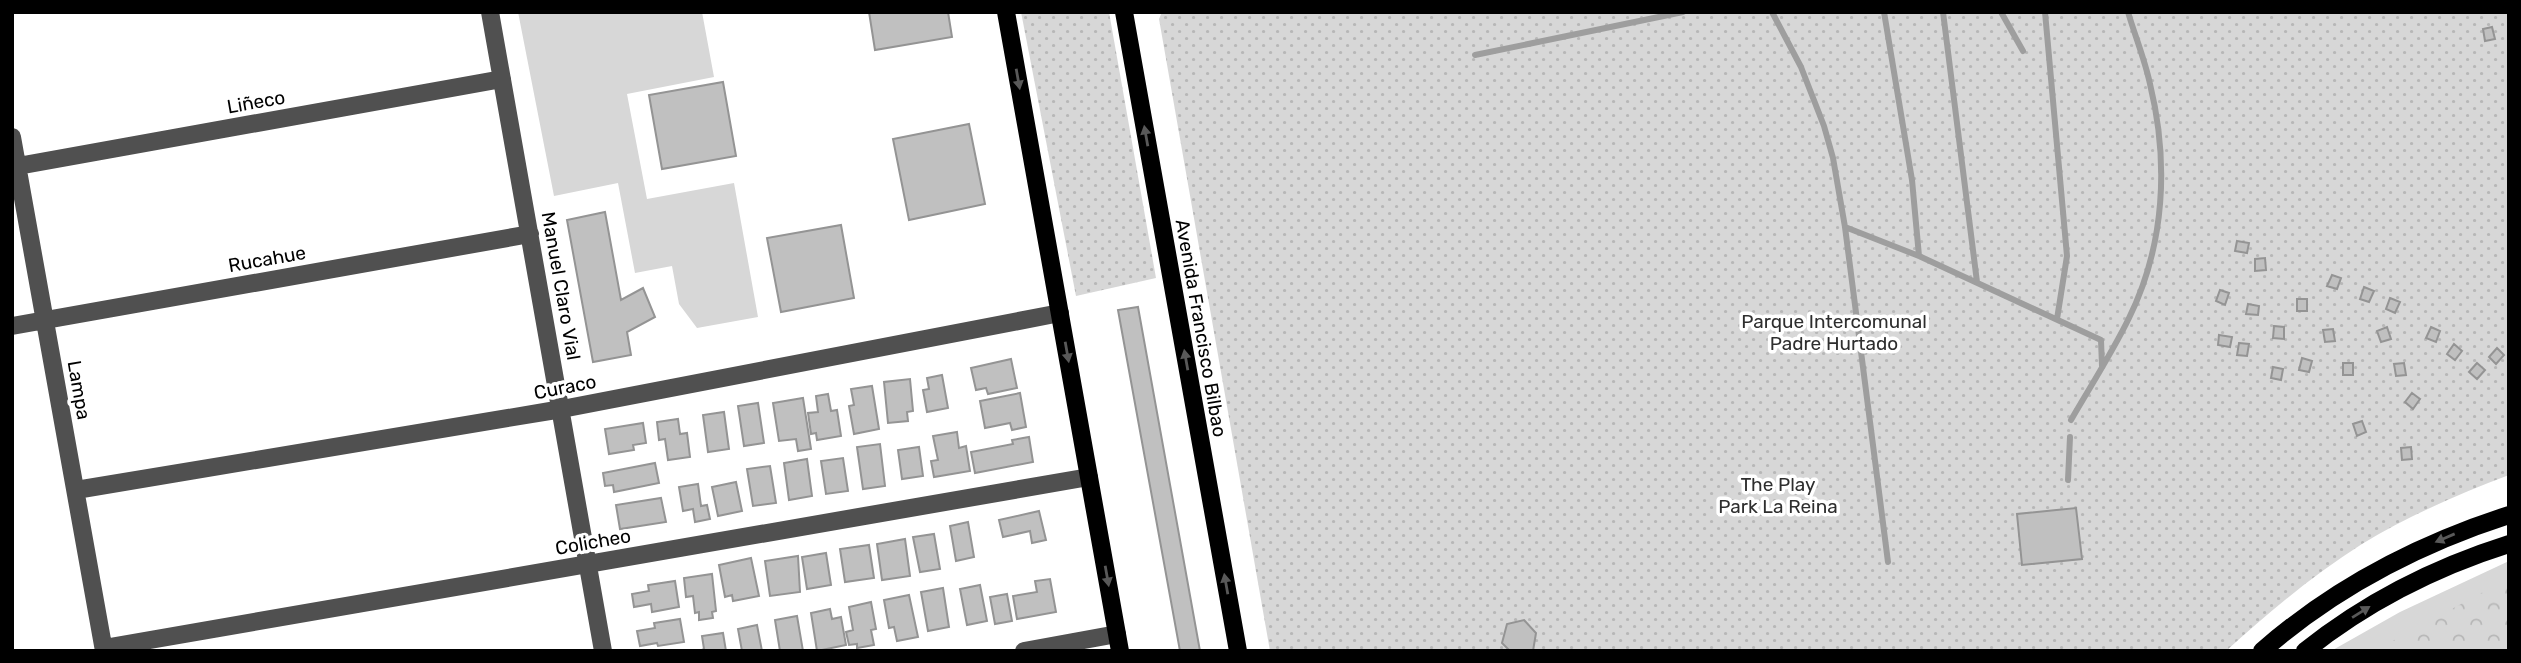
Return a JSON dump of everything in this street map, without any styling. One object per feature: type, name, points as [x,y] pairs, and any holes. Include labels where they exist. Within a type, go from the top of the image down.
[{"type":"main road","points":[[1006,12],[1119,642]]},
{"type":"main road","name":"Avenida Francisco Bilbao","points":[[1124,12],[1238,651]]},
{"type":"main road","points":[[2262,651],[2322,605],[2384,567],[2449,536],[2509,514]]},
{"type":"main road","points":[[2305,651],[2344,623],[2412,584],[2509,544]]},
{"type":"street","name":"Manuel Claro Vial","points":[[490,12],[603,651]]},
{"type":"street","name":"Liñeco","points":[[18,166],[502,79]]},
{"type":"street","name":"Lampa","points":[[12,137],[104,650]]},
{"type":"street","name":"Rucahue","points":[[12,326],[530,234]]},
{"type":"street","name":"Curaco","points":[[76,490],[562,409],[1060,313]]},
{"type":"street","name":"Colicheo","points":[[104,650],[1089,477]]},
{"type":"street","points":[[1024,651],[1119,642]]},
{"type":"green space","points":[[518,12],[702,12],[714,77],[627,94],[647,199],[734,183],[758,317],[697,328],[679,304],[672,266],[635,273],[618,183],[554,196]]},
{"type":"green space","points":[[1021,12],[1109,12],[1156,278],[1076,296]]},
{"type":"green space","name":"Parque Intercomunal Padre Hurtado","points":[[1162,12],[2509,12],[2509,475],[2434,506],[2362,544],[2292,594],[2226,651],[1270,651],[1159,19]]},
{"type":"green space","points":[[2509,561],[2509,651],[2331,651],[2400,612]]},
{"type":"green space","points":[[2509,580],[2509,651],[2505,648],[2502,651],[2374,651],[2485,591]]},
{"type":"building","points":[[869,12],[948,12],[952,37],[875,50]]},
{"type":"building","points":[[2492,27],[2495,39],[2485,41],[2483,29]]},
{"type":"building","points":[[723,82],[736,156],[662,169],[649,95]]},
{"type":"building","points":[[969,124],[985,204],[909,220],[893,139]]},
{"type":"building","points":[[605,212],[621,300],[643,288],[655,317],[627,332],[631,355],[593,362],[567,220]]},
{"type":"building","points":[[841,225],[854,298],[781,312],[767,238]]},
{"type":"building","points":[[2237,241],[2249,243],[2247,253],[2235,251]]},
{"type":"building","points":[[2265,258],[2266,270],[2255,271],[2255,259]]},
{"type":"building","points":[[2332,275],[2341,278],[2337,289],[2327,286]]},
{"type":"building","points":[[2364,287],[2374,291],[2369,302],[2360,299]]},
{"type":"building","points":[[2220,290],[2229,293],[2225,305],[2216,301]]},
{"type":"building","points":[[2390,298],[2400,302],[2395,313],[2386,309]]},
{"type":"building","points":[[2297,299],[2307,299],[2307,311],[2297,311]]},
{"type":"building","points":[[2248,304],[2259,306],[2258,315],[2246,314]]},
{"type":"building","points":[[1138,307],[1200,651],[1180,651],[1118,310]]},
{"type":"building","points":[[2274,326],[2284,327],[2284,339],[2273,338]]},
{"type":"building","points":[[2387,327],[2391,339],[2381,342],[2377,331]]},
{"type":"building","points":[[2431,327],[2440,331],[2436,342],[2426,338]]},
{"type":"building","points":[[2333,329],[2335,341],[2325,342],[2323,330]]},
{"type":"building","points":[[2219,335],[2232,337],[2230,347],[2218,345]]},
{"type":"building","points":[[2239,343],[2249,344],[2247,356],[2237,355]]},
{"type":"building","points":[[2454,344],[2462,351],[2455,360],[2447,354]]},
{"type":"building","points":[[2497,348],[2504,355],[2496,364],[2489,357]]},
{"type":"building","points":[[2302,358],[2312,361],[2309,372],[2299,370]]},
{"type":"building","points":[[1011,359],[1017,388],[988,394],[986,388],[976,390],[971,368]]},
{"type":"building","points":[[2343,363],[2353,363],[2353,375],[2343,375]]},
{"type":"building","points":[[2404,363],[2406,375],[2396,376],[2394,364]]},
{"type":"building","points":[[2477,363],[2485,370],[2477,379],[2469,372]]},
{"type":"building","points":[[2273,367],[2283,369],[2281,380],[2271,378]]},
{"type":"building","points":[[942,375],[948,408],[927,412],[923,390],[929,389],[927,378]]},
{"type":"building","points":[[910,379],[913,411],[907,412],[908,421],[888,423],[884,382]]},
{"type":"building","points":[[872,386],[879,429],[854,434],[849,406],[854,405],[851,389]]},
{"type":"building","points":[[1020,393],[1026,427],[1012,430],[1010,423],[985,428],[980,401]]},
{"type":"building","points":[[2412,393],[2420,399],[2413,409],[2405,402]]},
{"type":"building","points":[[828,394],[831,411],[837,410],[841,436],[817,440],[816,433],[811,434],[808,413],[818,412],[816,396]]},
{"type":"building","points":[[803,398],[811,449],[798,451],[796,439],[779,441],[773,403]]},
{"type":"building","points":[[758,403],[764,443],[744,446],[738,406]]},
{"type":"building","points":[[724,412],[729,449],[708,452],[703,415]]},
{"type":"building","points":[[678,419],[680,434],[687,433],[690,457],[668,460],[665,439],[659,440],[657,422]]},
{"type":"building","points":[[2362,421],[2366,432],[2357,436],[2353,424]]},
{"type":"building","points":[[643,423],[646,443],[633,445],[634,450],[609,454],[605,429]]},
{"type":"building","points":[[957,432],[959,448],[966,446],[970,471],[934,477],[931,461],[938,460],[933,436]]},
{"type":"building","points":[[1029,437],[1033,462],[975,473],[971,452],[1013,444],[1012,440]]},
{"type":"building","points":[[880,444],[885,486],[863,489],[857,447]]},
{"type":"building","points":[[919,447],[923,476],[902,479],[898,450]]},
{"type":"building","points":[[2411,447],[2412,459],[2402,460],[2401,448]]},
{"type":"building","points":[[843,458],[848,491],[826,494],[821,461]]},
{"type":"building","points":[[807,459],[812,496],[789,500],[784,463]]},
{"type":"building","points":[[655,463],[659,483],[614,492],[613,485],[605,486],[603,473]]},
{"type":"building","points":[[770,466],[776,503],[753,506],[747,469]]},
{"type":"building","points":[[736,482],[742,511],[718,516],[712,487]]},
{"type":"building","points":[[698,484],[701,506],[707,505],[710,519],[695,522],[693,509],[683,511],[679,487]]},
{"type":"building","points":[[661,498],[666,522],[620,529],[616,505]]},
{"type":"building","points":[[2076,508],[2082,559],[2022,565],[2017,514]]},
{"type":"building","points":[[1039,511],[1046,540],[1032,543],[1030,531],[1003,537],[999,520]]},
{"type":"building","points":[[968,522],[974,557],[956,561],[950,526]]},
{"type":"building","points":[[934,534],[940,569],[920,572],[913,537]]},
{"type":"building","points":[[905,539],[910,576],[882,580],[877,544]]},
{"type":"building","points":[[869,545],[874,578],[845,582],[840,549]]},
{"type":"building","points":[[826,553],[831,585],[807,589],[802,557]]},
{"type":"building","points":[[798,556],[800,592],[770,596],[765,561]]},
{"type":"building","points":[[751,558],[759,596],[733,601],[732,595],[725,597],[719,565]]},
{"type":"building","points":[[712,574],[716,611],[712,612],[713,618],[699,620],[699,612],[695,613],[693,596],[686,597],[684,578]]},
{"type":"building","points":[[1050,579],[1056,612],[1017,619],[1013,596],[1037,592],[1035,581]]},
{"type":"building","points":[[675,581],[679,607],[652,612],[651,604],[634,607],[632,594],[649,591],[648,585]]},
{"type":"building","points":[[980,585],[987,621],[967,625],[960,589]]},
{"type":"building","points":[[943,588],[949,627],[928,631],[921,592]]},
{"type":"building","points":[[1007,594],[1012,621],[995,624],[990,597]]},
{"type":"building","points":[[909,595],[918,637],[897,641],[894,627],[889,628],[884,600]]},
{"type":"building","points":[[871,602],[876,629],[871,630],[874,645],[857,648],[857,644],[849,645],[846,632],[853,630],[849,607]]},
{"type":"building","points":[[830,609],[832,619],[841,617],[846,645],[817,651],[811,613]]},
{"type":"building","points":[[797,616],[803,651],[780,651],[775,620]]},
{"type":"building","points":[[680,619],[684,642],[640,646],[637,631],[655,628],[654,623]]},
{"type":"building","points":[[1524,620],[1536,633],[1533,651],[1510,651],[1502,643],[1507,624]]},
{"type":"building","points":[[757,625],[762,651],[742,651],[738,629]]},
{"type":"building","points":[[723,633],[726,651],[700,651],[704,649],[702,636]]},
{"type":"waterway","points":[[1475,55],[1683,12]]},
{"type":"waterway","points":[[1772,12],[1801,67],[1824,126],[1833,158],[1845,227],[1888,562]]},
{"type":"waterway","points":[[1884,12],[1912,180],[1919,256]]},
{"type":"waterway","points":[[1943,12],[1977,282]]},
{"type":"waterway","points":[[2001,12],[2023,51]]},
{"type":"waterway","points":[[2045,12],[2067,256],[2057,319]]},
{"type":"waterway","points":[[2071,420],[2129,318],[2150,262],[2156,232],[2160,203],[2160,143],[2150,84],[2128,12]]},
{"type":"waterway","points":[[1845,227],[1919,256],[2101,340],[2102,366]]},
{"type":"waterway","points":[[2068,480],[2070,437]]},
{"type":"park label","name":"The Play Park La Reina","points":[[1778,495]]}]
